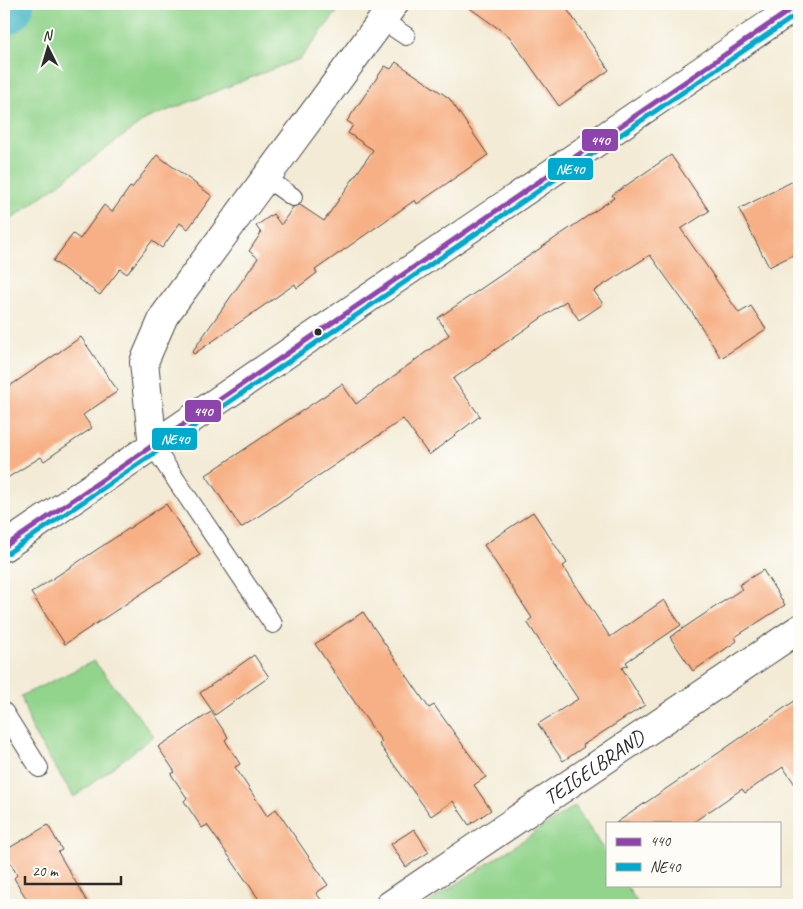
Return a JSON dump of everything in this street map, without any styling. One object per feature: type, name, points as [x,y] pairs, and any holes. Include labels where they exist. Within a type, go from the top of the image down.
[{"type":"street","points":[[4,547],[799,4]]},
{"type":"street","points":[[153,446],[144,362],[164,316],[388,12]]},
{"type":"street","name":"TEIGELBRAND","points":[[390,905],[799,629]]},
{"type":"lane","points":[[388,12],[406,36]]},
{"type":"lane","points":[[266,178],[293,197]]},
{"type":"lane","points":[[153,446],[273,624]]},
{"type":"lane","points":[[4,712],[39,768]]},
{"type":"green space","points":[[4,4],[343,4],[301,58],[146,119],[4,225]]},
{"type":"green space","points":[[94,661],[154,736],[74,797],[33,732],[21,696]]},
{"type":"green space","points":[[575,806],[606,853],[606,886],[627,886],[639,905],[425,905]]},
{"type":"building","points":[[464,4],[561,4],[569,12],[609,70],[559,106],[509,36]]},
{"type":"building","points":[[396,62],[449,98],[488,155],[417,204],[415,200],[315,270],[317,273],[297,288],[295,284],[194,354],[192,352],[258,258],[249,251],[261,233],[256,226],[273,214],[281,225],[293,207],[300,205],[324,221],[373,150],[348,133],[353,125],[347,121],[385,66],[391,69]]},
{"type":"building","points":[[157,155],[212,196],[188,229],[180,223],[162,248],[152,241],[127,274],[120,269],[100,295],[53,261],[73,234],[80,239],[104,205],[112,212]]},
{"type":"building","points":[[671,155],[709,211],[681,229],[739,313],[751,306],[766,329],[721,358],[690,309],[650,255],[594,291],[603,304],[579,320],[566,301],[453,379],[480,416],[429,455],[403,419],[241,528],[206,475],[342,384],[356,404],[449,335],[438,318],[614,198],[612,195]]},
{"type":"building","points":[[799,178],[799,252],[769,267],[739,209]]},
{"type":"building","points":[[81,337],[118,391],[83,415],[92,428],[44,461],[41,457],[4,480],[4,390]]},
{"type":"building","points":[[166,504],[200,555],[65,644],[31,593]]},
{"type":"building","points":[[533,512],[567,563],[563,566],[610,637],[664,600],[681,625],[626,662],[628,665],[622,668],[645,705],[583,745],[584,747],[563,761],[538,724],[578,699],[527,622],[532,618],[484,545]]},
{"type":"building","points":[[763,570],[785,605],[735,637],[737,641],[693,671],[670,637],[742,589],[739,585]]},
{"type":"building","points":[[363,612],[429,708],[434,705],[486,777],[474,785],[491,810],[469,825],[453,801],[431,816],[379,744],[382,742],[315,644]]},
{"type":"building","points":[[254,655],[269,677],[215,715],[200,693]]},
{"type":"building","points":[[799,698],[799,790],[783,767],[745,793],[742,789],[693,822],[617,822]]},
{"type":"building","points":[[211,712],[228,737],[225,740],[240,764],[235,767],[267,816],[276,809],[328,885],[316,893],[325,905],[263,905],[207,825],[202,828],[184,801],[187,798],[171,774],[175,772],[158,747]]},
{"type":"building","points":[[48,825],[62,850],[58,852],[89,905],[30,905],[14,878],[17,875],[4,851]]},
{"type":"building","points":[[414,829],[429,852],[406,867],[391,844]]},
{"type":"transit line","name":"440","points":[[4,547],[799,4]]},
{"type":"transit line","name":"NE40","points":[[8,553],[799,13]]}]
